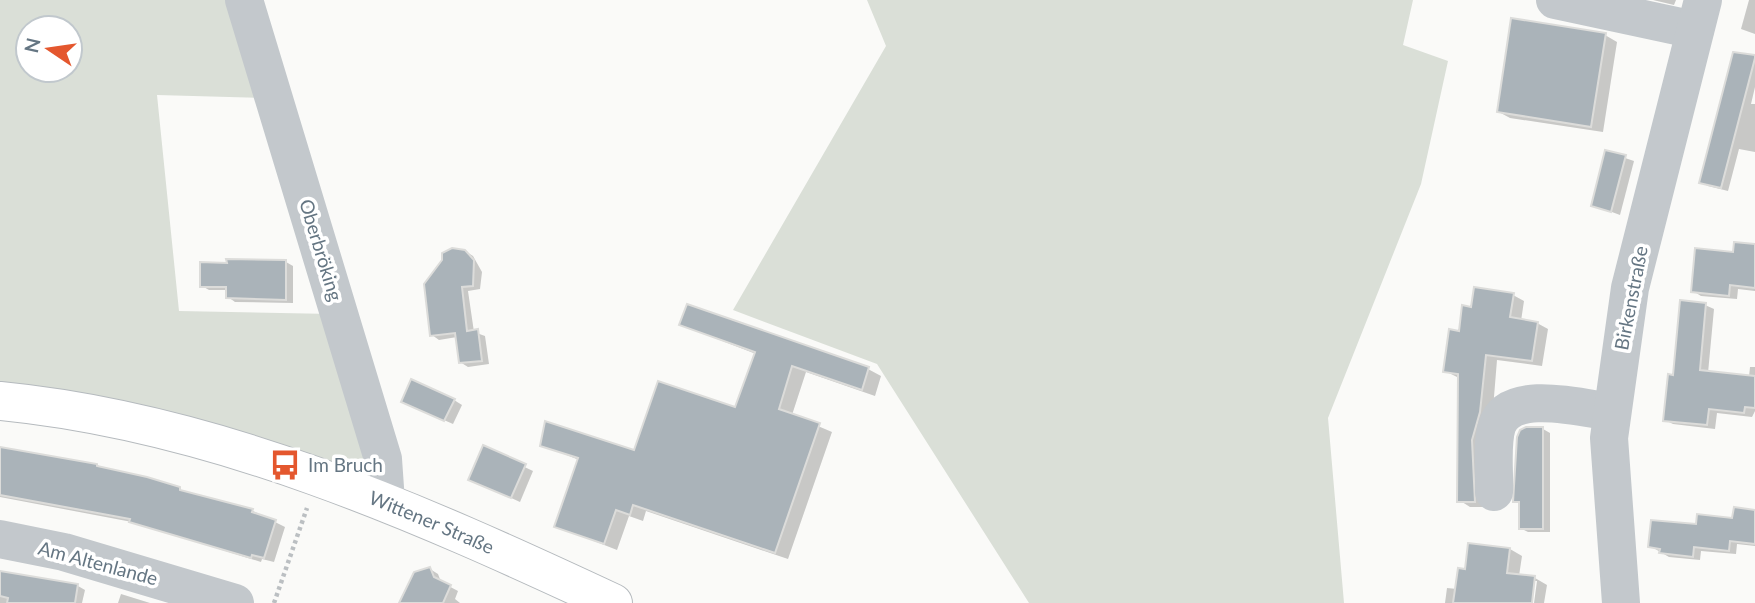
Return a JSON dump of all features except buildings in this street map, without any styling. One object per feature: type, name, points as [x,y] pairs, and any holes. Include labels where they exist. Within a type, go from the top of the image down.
[{"type":"main road","name":"Wittener Straße","points":[[0,401],[103,416],[219,444],[386,502],[613,603]]},
{"type":"street","name":"Oberbröking","points":[[244,0],[383,459],[386,502]]},
{"type":"street","points":[[1555,0],[1699,15]]},
{"type":"street","name":"Birkenstraße","points":[[1621,603],[1609,438],[1612,411],[1630,288],[1699,15]]},
{"type":"street","points":[[1494,492],[1496,429],[1502,414],[1526,403],[1612,411]]},
{"type":"street","name":"Am Altenlande","points":[[0,539],[64,552],[235,603]]},
{"type":"path","points":[[274,603],[318,477]]},
{"type":"shaded area","points":[[0,0],[238,0],[269,98],[157,95],[179,311],[333,314],[376,458],[362,473],[242,433],[0,386]]},
{"type":"shaded area","points":[[867,0],[1413,0],[1403,45],[1448,61],[1421,184],[1328,418],[1344,603],[1029,603],[877,364],[733,310],[886,46]]},
{"type":"place","name":"Im Bruch","points":[[285,465]]}]
